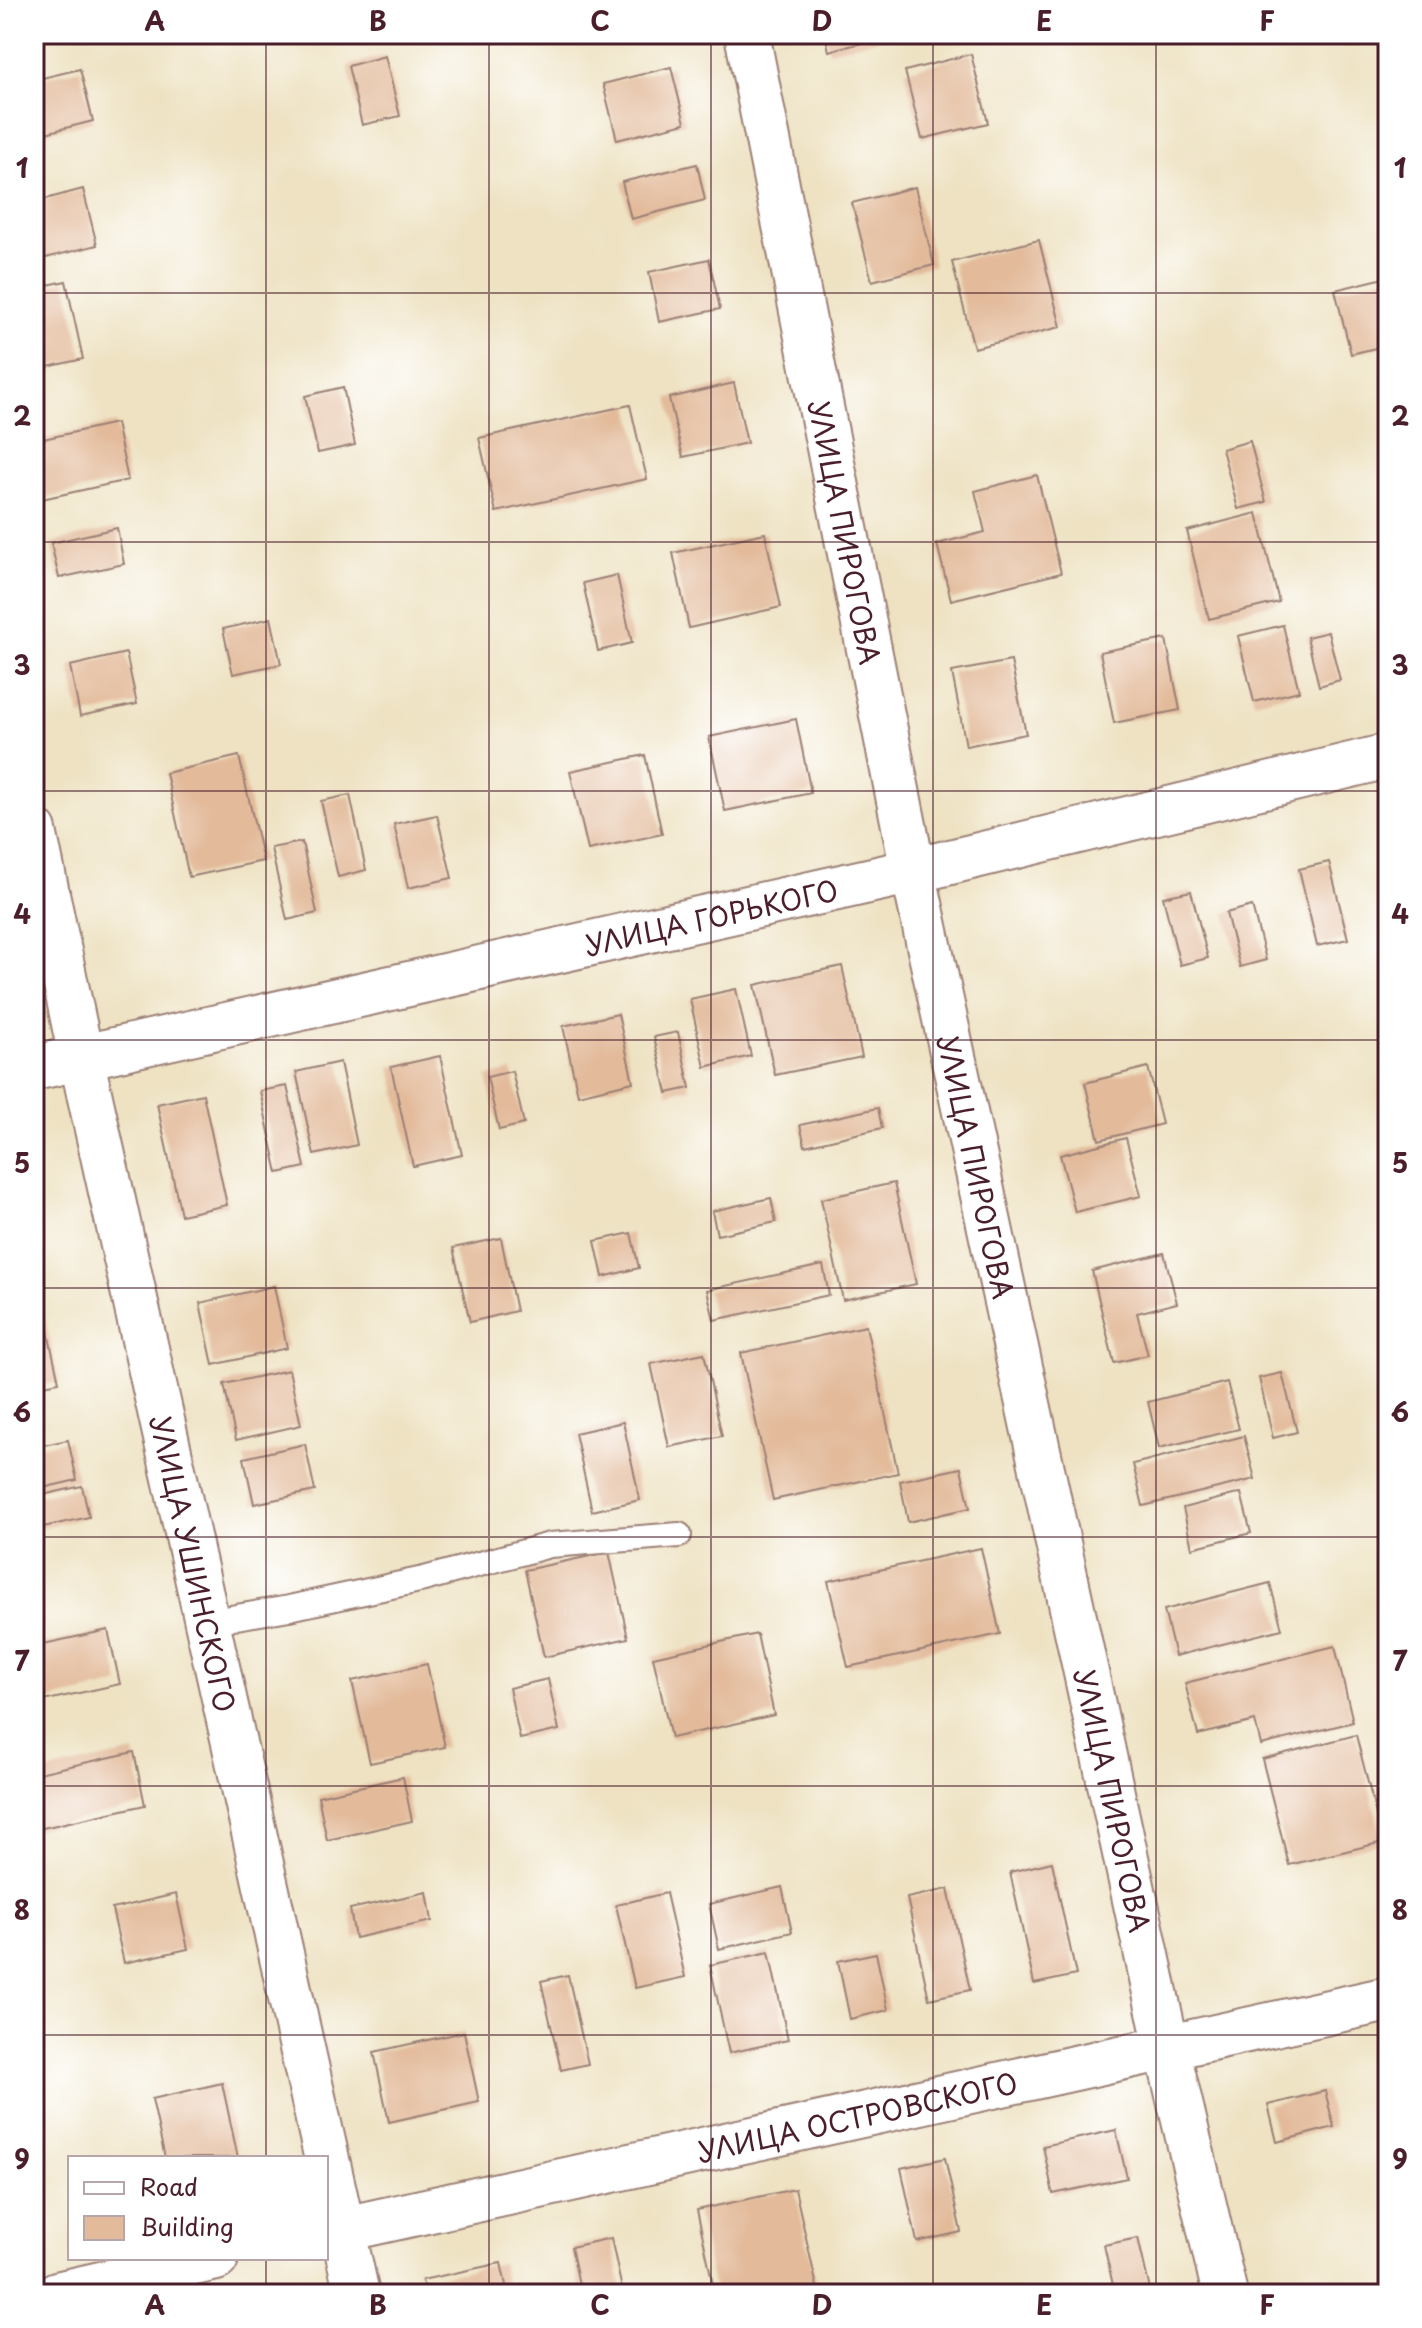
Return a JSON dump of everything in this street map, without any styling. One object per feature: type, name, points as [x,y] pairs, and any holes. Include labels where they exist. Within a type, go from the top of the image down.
[{"type":"street","name":"УЛИЦА ПИРОГОВА","points":[[747,34],[913,871],[1167,2048],[1225,2294]]},
{"type":"street","name":"УЛИЦА ГОРЬКОГО","points":[[34,1068],[913,871],[1388,756]]},
{"type":"street","name":"УЛИЦА УШИНСКОГО","points":[[34,831],[207,1622],[318,2156]]},
{"type":"street","name":"УЛИЦА ОСТРОВСКОГО","points":[[334,2231],[1388,1999]]},
{"type":"street","name":"УЛИЦА УШИНСКОГО","points":[[328,2202],[334,2231],[357,2294]]},
{"type":"street","points":[[57,2294],[207,2260]]},
{"type":"lane","points":[[207,1622],[424,1579],[550,1545],[679,1535]]},
{"type":"building","points":[[825,34],[894,34],[895,35],[829,51]]},
{"type":"building","points":[[971,54],[988,123],[922,139],[905,71]]},
{"type":"building","points":[[385,56],[400,116],[362,125],[348,66]]},
{"type":"building","points":[[671,67],[685,123],[617,140],[603,84]]},
{"type":"building","points":[[80,69],[93,121],[34,136],[34,80]]},
{"type":"building","points":[[697,164],[705,200],[631,219],[622,182]]},
{"type":"building","points":[[915,187],[934,265],[872,281],[852,203]]},
{"type":"building","points":[[83,189],[97,245],[34,261],[34,202]]},
{"type":"building","points":[[1039,240],[1061,327],[974,348],[952,262]]},
{"type":"building","points":[[709,259],[720,309],[659,322],[649,272]]},
{"type":"building","points":[[1388,277],[1388,345],[1351,354],[1335,290]]},
{"type":"building","points":[[66,281],[83,359],[34,370],[34,288]]},
{"type":"building","points":[[734,383],[747,443],[683,457],[669,398]]},
{"type":"building","points":[[343,387],[355,445],[318,453],[305,396]]},
{"type":"building","points":[[630,405],[647,479],[496,512],[479,438]]},
{"type":"building","points":[[116,423],[128,480],[42,499],[34,463],[34,441]]},
{"type":"building","points":[[1250,441],[1266,502],[1238,509],[1222,449]]},
{"type":"building","points":[[1037,475],[1061,573],[951,600],[937,544],[985,532],[975,491]]},
{"type":"building","points":[[1257,513],[1279,602],[1209,619],[1187,531]]},
{"type":"building","points":[[117,528],[124,564],[59,578],[51,543]]},
{"type":"building","points":[[765,533],[781,607],[689,628],[673,553]]},
{"type":"building","points":[[617,575],[632,643],[598,651],[583,583]]},
{"type":"building","points":[[271,618],[281,664],[233,674],[223,629]]},
{"type":"building","points":[[1283,625],[1299,691],[1254,702],[1238,636]]},
{"type":"building","points":[[1328,632],[1340,680],[1319,686],[1307,637]]},
{"type":"building","points":[[1166,639],[1180,710],[1114,723],[1100,652]]},
{"type":"building","points":[[126,653],[137,704],[80,716],[70,666]]},
{"type":"building","points":[[1011,661],[1026,734],[966,746],[952,672]]},
{"type":"building","points":[[796,719],[811,793],[725,811],[709,737]]},
{"type":"building","points":[[645,755],[662,834],[588,850],[570,771]]},
{"type":"building","points":[[239,756],[263,861],[189,877],[166,773]]},
{"type":"building","points":[[350,795],[366,870],[338,877],[321,801]]},
{"type":"building","points":[[437,815],[452,878],[408,888],[394,824]]},
{"type":"building","points":[[302,842],[317,913],[287,920],[271,848]]},
{"type":"building","points":[[1329,862],[1348,939],[1317,946],[1299,869]]},
{"type":"building","points":[[1191,891],[1208,958],[1180,965],[1163,897]]},
{"type":"building","points":[[1252,906],[1266,960],[1240,967],[1226,913]]},
{"type":"building","points":[[842,966],[862,1057],[775,1075],[755,985]]},
{"type":"building","points":[[736,989],[751,1056],[705,1067],[690,999]]},
{"type":"building","points":[[618,1014],[633,1082],[578,1095],[563,1026]]},
{"type":"building","points":[[678,1032],[690,1088],[667,1093],[654,1037]]},
{"type":"building","points":[[440,1056],[462,1155],[413,1166],[391,1067]]},
{"type":"building","points":[[340,1062],[357,1145],[314,1155],[296,1072]]},
{"type":"building","points":[[1148,1067],[1162,1124],[1099,1140],[1085,1083]]},
{"type":"building","points":[[512,1071],[524,1124],[499,1130],[487,1077]]},
{"type":"building","points":[[287,1086],[305,1167],[278,1173],[260,1091]]},
{"type":"building","points":[[203,1094],[227,1205],[181,1215],[157,1104]]},
{"type":"building","points":[[878,1108],[882,1128],[805,1146],[800,1125]]},
{"type":"building","points":[[1126,1138],[1141,1196],[1075,1212],[1060,1155]]},
{"type":"building","points":[[894,1183],[916,1284],[843,1300],[821,1199]]},
{"type":"building","points":[[771,1198],[776,1222],[717,1235],[712,1211]]},
{"type":"building","points":[[631,1233],[639,1268],[603,1277],[595,1241]]},
{"type":"building","points":[[501,1238],[516,1311],[470,1322],[453,1248]]},
{"type":"building","points":[[1164,1253],[1177,1303],[1137,1313],[1148,1355],[1114,1363],[1092,1271]]},
{"type":"building","points":[[823,1265],[829,1295],[714,1320],[707,1290]]},
{"type":"building","points":[[274,1286],[287,1348],[213,1365],[200,1303]]},
{"type":"building","points":[[45,1319],[59,1382],[34,1387],[34,1321]]},
{"type":"building","points":[[866,1326],[898,1473],[773,1500],[741,1353]]},
{"type":"building","points":[[704,1353],[722,1436],[669,1447],[651,1364]]},
{"type":"building","points":[[289,1370],[301,1425],[236,1440],[224,1384]]},
{"type":"building","points":[[1282,1373],[1297,1432],[1273,1438],[1259,1378]]},
{"type":"building","points":[[1227,1382],[1239,1429],[1159,1448],[1148,1402]]},
{"type":"building","points":[[623,1422],[640,1500],[592,1511],[575,1433]]},
{"type":"building","points":[[1244,1436],[1255,1479],[1143,1506],[1133,1464]]},
{"type":"building","points":[[68,1440],[77,1480],[34,1490],[34,1447]]},
{"type":"building","points":[[305,1444],[315,1491],[254,1504],[244,1458]]},
{"type":"building","points":[[961,1468],[970,1508],[908,1522],[900,1481]]},
{"type":"building","points":[[82,1486],[89,1517],[34,1529],[34,1497]]},
{"type":"building","points":[[1241,1493],[1251,1533],[1192,1548],[1183,1508]]},
{"type":"building","points":[[981,1548],[1000,1634],[848,1667],[828,1581]]},
{"type":"building","points":[[609,1552],[628,1638],[544,1657],[525,1570]]},
{"type":"building","points":[[1270,1583],[1282,1629],[1175,1656],[1164,1610]]},
{"type":"building","points":[[108,1630],[120,1684],[34,1703],[34,1646]]},
{"type":"building","points":[[757,1634],[774,1715],[671,1738],[653,1657]]},
{"type":"building","points":[[1335,1646],[1353,1722],[1261,1745],[1255,1721],[1198,1735],[1185,1683]]},
{"type":"building","points":[[427,1664],[445,1747],[370,1763],[352,1681]]},
{"type":"building","points":[[548,1679],[559,1730],[520,1739],[509,1688]]},
{"type":"building","points":[[1356,1735],[1383,1842],[1289,1865],[1262,1759]]},
{"type":"building","points":[[134,1752],[145,1805],[34,1830],[34,1774]]},
{"type":"building","points":[[403,1777],[412,1821],[327,1840],[318,1796]]},
{"type":"building","points":[[1052,1862],[1076,1975],[1034,1984],[1010,1872]]},
{"type":"building","points":[[782,1887],[792,1932],[719,1949],[709,1904]]},
{"type":"building","points":[[948,1889],[970,1990],[929,1999],[907,1898]]},
{"type":"building","points":[[427,1892],[432,1921],[355,1938],[350,1909]]},
{"type":"building","points":[[666,1893],[685,1977],[635,1988],[616,1905]]},
{"type":"building","points":[[176,1894],[188,1949],[124,1963],[112,1909]]},
{"type":"building","points":[[769,1952],[788,2040],[729,2053],[710,1965]]},
{"type":"building","points":[[876,1953],[888,2010],[850,2019],[838,1961]]},
{"type":"building","points":[[568,1975],[588,2064],[561,2070],[541,1981]]},
{"type":"building","points":[[464,2032],[479,2102],[389,2122],[374,2052]]},
{"type":"building","points":[[222,2083],[238,2156],[165,2156],[152,2099]]},
{"type":"building","points":[[1325,2091],[1334,2127],[1277,2142],[1268,2105]]},
{"type":"building","points":[[1116,2130],[1127,2178],[1053,2194],[1043,2146]]},
{"type":"building","points":[[945,2158],[961,2232],[917,2242],[901,2168]]},
{"type":"building","points":[[795,2189],[818,2291],[803,2294],[715,2294],[697,2210]]},
{"type":"building","points":[[611,2238],[623,2294],[581,2294],[571,2247]]},
{"type":"building","points":[[1138,2238],[1151,2294],[1115,2294],[1104,2245]]},
{"type":"building","points":[[501,2263],[508,2294],[426,2294],[422,2280]]}]
